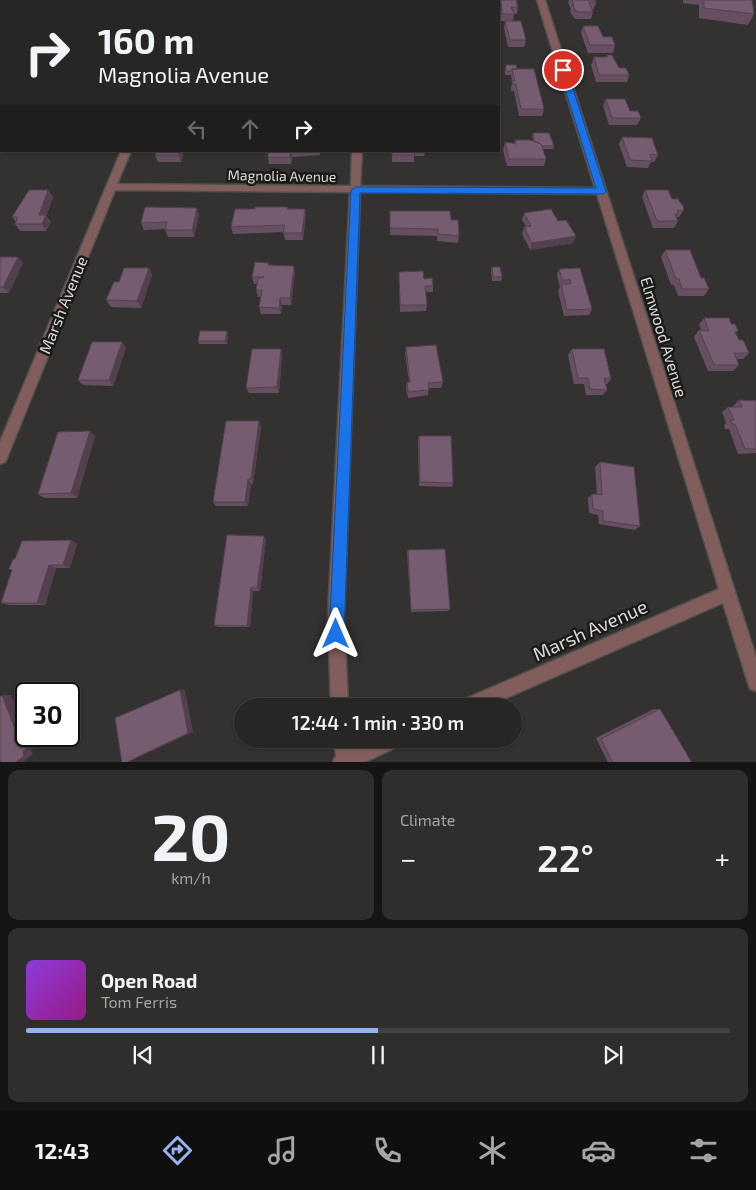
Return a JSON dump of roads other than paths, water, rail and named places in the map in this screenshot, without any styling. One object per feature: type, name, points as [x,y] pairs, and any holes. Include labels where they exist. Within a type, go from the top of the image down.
[{"type":"street","name":"Elmwood Avenue","points":[[541,0],[756,683]]},
{"type":"street","name":"Marsh Avenue","points":[[0,458],[126,152]]},
{"type":"street","points":[[339,698],[336,616],[357,152]]},
{"type":"street","name":"Magnolia Avenue","points":[[112,187],[601,192]]},
{"type":"street","name":"Marsh Avenue","points":[[487,698],[727,594]]},
{"type":"street","points":[[343,748],[343,762],[375,748]]}]
